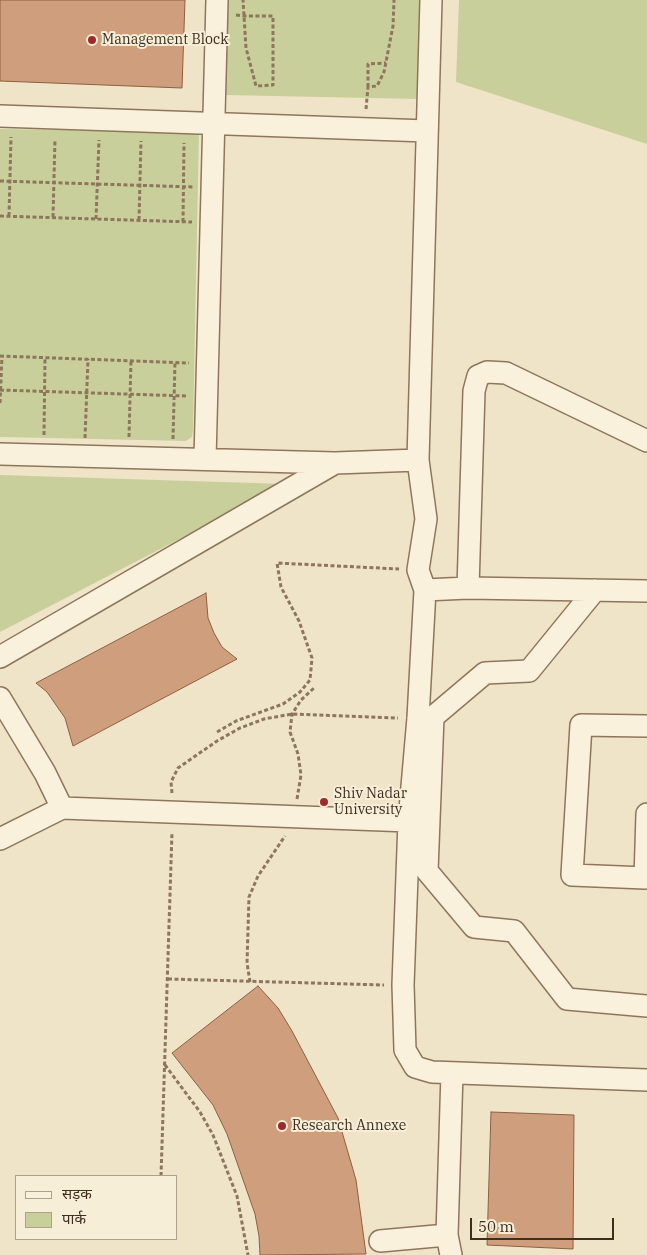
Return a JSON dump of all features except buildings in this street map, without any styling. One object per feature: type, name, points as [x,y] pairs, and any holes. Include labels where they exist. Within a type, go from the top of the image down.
[{"type":"lane","points":[[431,0],[418,460],[426,518],[421,580],[418,718],[409,821],[402,985],[405,1050],[415,1067],[432,1072],[647,1080]]},
{"type":"lane","points":[[205,459],[217,8]]},
{"type":"lane","points":[[0,116],[213,125],[428,131]]},
{"type":"lane","points":[[468,588],[474,392],[478,376],[487,372],[506,373],[647,441]]},
{"type":"lane","points":[[0,454],[335,464],[418,460]]},
{"type":"lane","points":[[0,657],[335,464]]},
{"type":"lane","points":[[421,580],[468,588],[647,591]]},
{"type":"lane","points":[[595,590],[529,671],[485,674],[433,717],[427,871],[474,927],[514,931],[567,999],[647,1006]]},
{"type":"lane","points":[[0,698],[45,773],[62,808]]},
{"type":"lane","points":[[647,726],[581,725],[572,875],[646,878],[647,814]]},
{"type":"lane","points":[[0,839],[62,808],[409,821]]},
{"type":"lane","points":[[380,1241],[449,1245],[452,1073]]},
{"type":"path","points":[[217,8],[244,16],[273,16],[273,85],[256,86],[246,48],[244,16],[243,0]]},
{"type":"path","points":[[368,87],[377,86],[386,63],[393,26],[394,0]]},
{"type":"path","points":[[366,109],[368,64],[386,63]]},
{"type":"path","points":[[9,216],[11,138]]},
{"type":"path","points":[[53,217],[56,139]]},
{"type":"path","points":[[96,219],[98,140]]},
{"type":"path","points":[[139,220],[141,141]]},
{"type":"path","points":[[182,222],[185,143]]},
{"type":"path","points":[[0,181],[212,188]]},
{"type":"path","points":[[0,216],[198,222]]},
{"type":"path","points":[[0,403],[1,356],[190,363]]},
{"type":"path","points":[[44,438],[45,358]]},
{"type":"path","points":[[85,440],[88,359]]},
{"type":"path","points":[[129,441],[132,360]]},
{"type":"path","points":[[173,442],[175,362]]},
{"type":"path","points":[[0,390],[207,396]]},
{"type":"path","points":[[217,732],[243,718],[283,704],[300,692],[310,680],[312,658],[299,621],[281,586],[277,563],[421,580]]},
{"type":"path","points":[[250,982],[247,963],[248,897],[258,876],[288,832],[287,815],[295,807],[301,775],[298,754],[290,732],[292,714],[301,700],[314,688]]},
{"type":"path","points":[[161,1175],[168,979],[171,782],[178,768],[240,728],[264,719],[292,714],[418,718]]},
{"type":"path","points":[[168,979],[402,985]]},
{"type":"path","points":[[165,1064],[200,1112],[216,1143],[237,1196],[248,1255]]},
{"type":"green space","points":[[227,0],[420,0],[419,99],[225,95]]},
{"type":"green space","points":[[459,0],[647,0],[647,144],[456,82]]},
{"type":"green space","points":[[0,129],[199,132],[193,430],[192,437],[186,441],[0,437]]},
{"type":"green space","points":[[0,475],[286,484],[0,632]]},
{"type":"place","name":"Management Block","points":[[92,40]]},
{"type":"place","name":"Shiv Nadar University","points":[[324,802]]},
{"type":"place","name":"Research Annexe","points":[[282,1126]]}]
